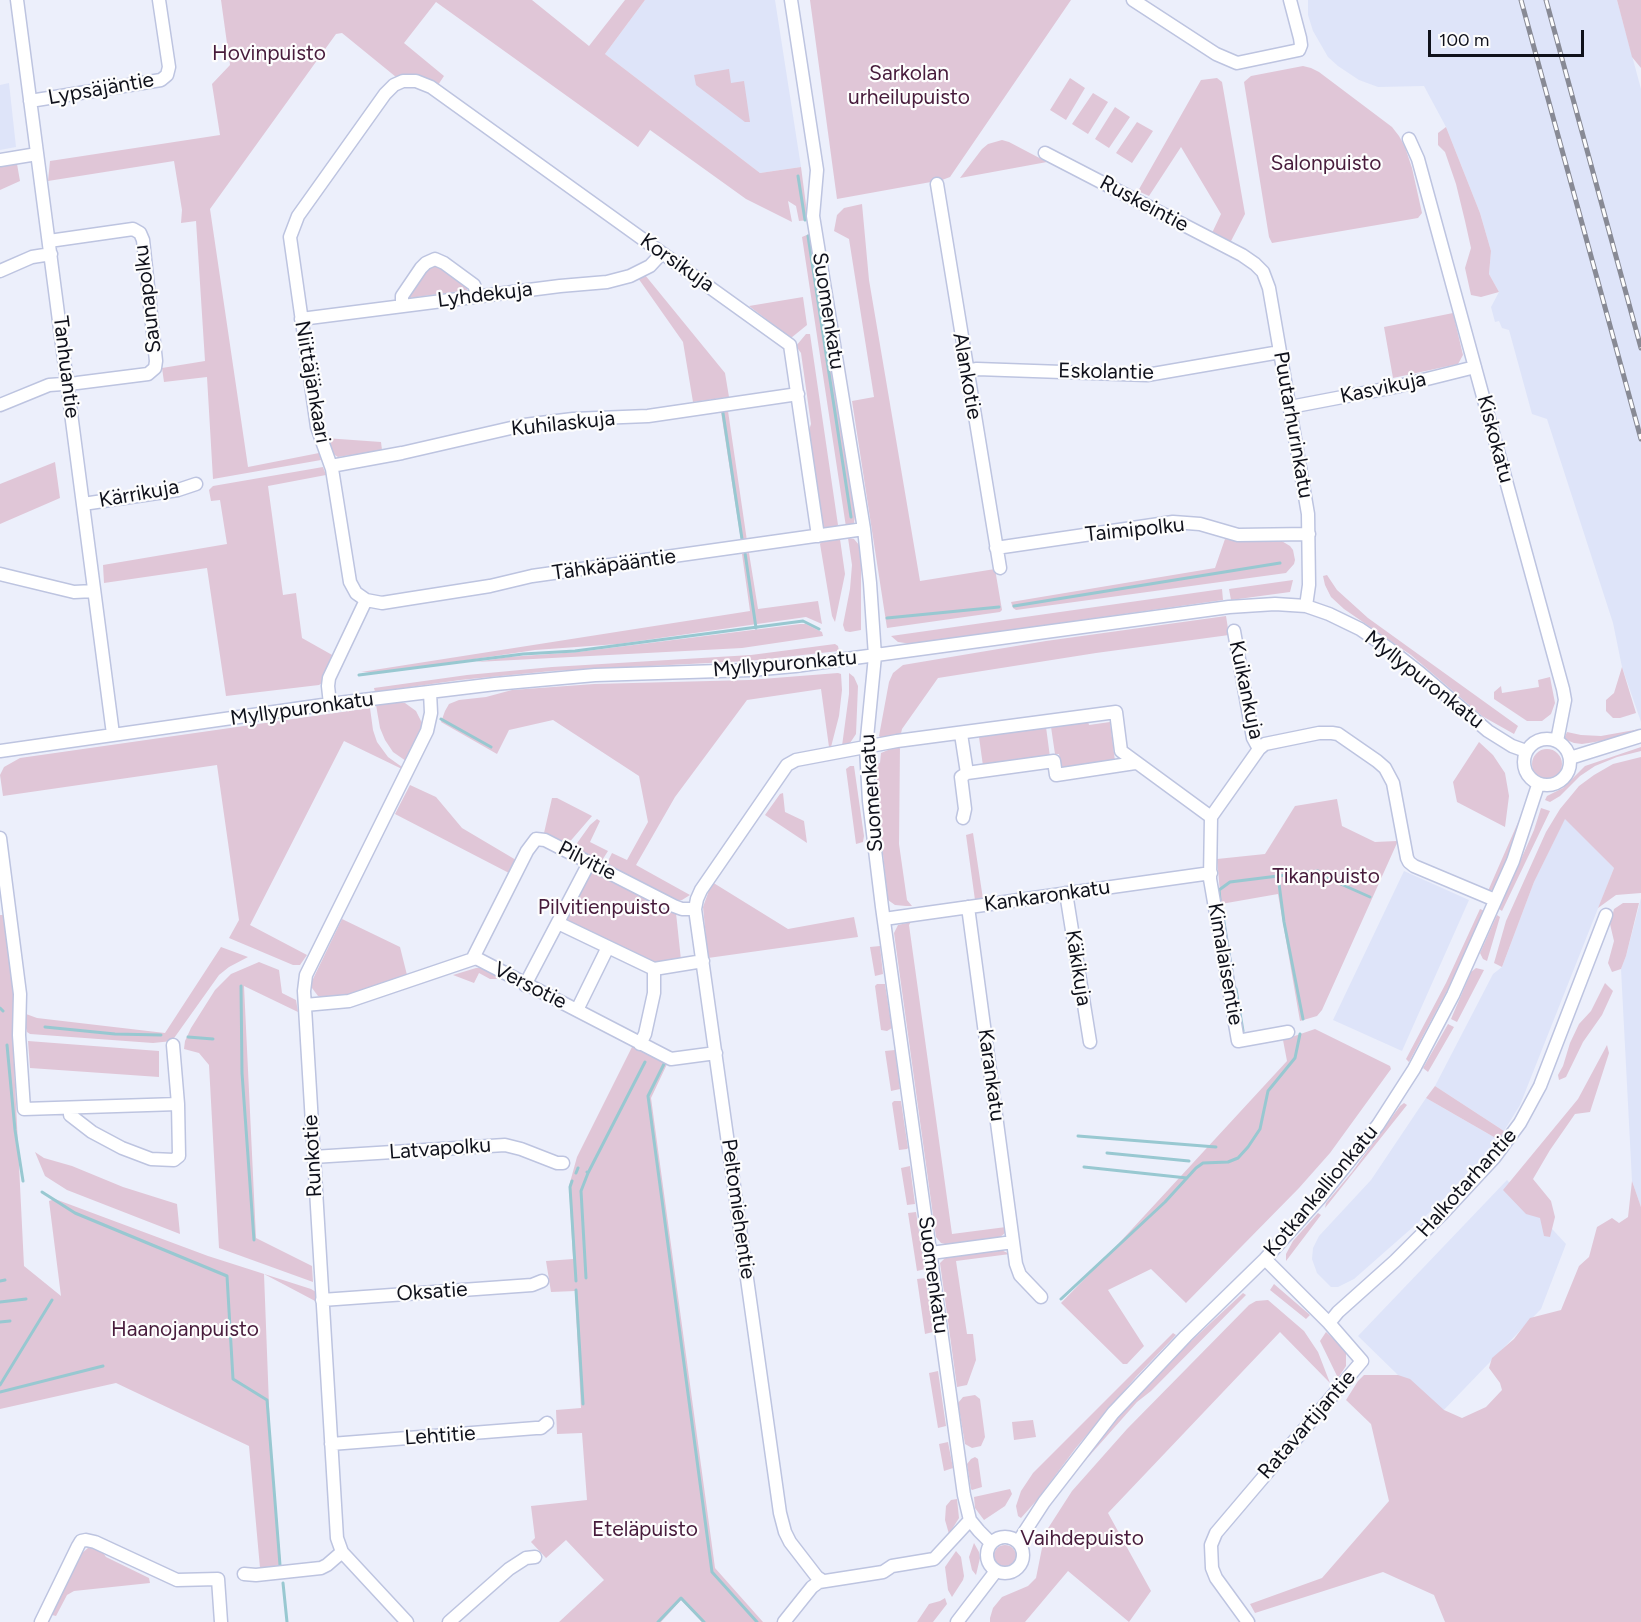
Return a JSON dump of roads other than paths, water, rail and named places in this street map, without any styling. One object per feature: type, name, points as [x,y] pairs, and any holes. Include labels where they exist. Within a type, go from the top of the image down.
[{"type":"street","name":"Tanhuantie","points":[[17,0],[113,734]]},
{"type":"street","name":"Lypsäjäntie","points":[[30,101],[161,80],[167,75],[170,67],[159,0]]},
{"type":"street","name":"Suomenkatu","points":[[791,0],[816,160],[817,179],[813,208],[815,226],[864,529],[870,583],[875,656],[866,748],[872,828],[964,1494],[970,1520],[991,1543]]},
{"type":"street","points":[[1133,0],[1216,54],[1237,63],[1299,50],[1300,38],[1290,0]]},
{"type":"street","name":"Korsikuja","points":[[403,81],[416,81],[431,87],[790,345],[818,536]]},
{"type":"street","name":"Niittäjänkaari","points":[[366,600],[354,590],[348,576],[331,466],[317,427],[290,242],[295,221],[385,94],[394,85],[403,81]]},
{"type":"street","name":"Kiskokatu","points":[[1409,139],[1418,159],[1563,689],[1565,700],[1557,741]]},
{"type":"street","name":"Ruskeintie","points":[[1046,153],[1242,255]]},
{"type":"street","points":[[0,160],[37,154]]},
{"type":"street","name":"Alankotie","points":[[937,184],[1000,568]]},
{"type":"street","name":"Saunapolku","points":[[49,241],[133,229],[140,233],[143,240],[155,369],[148,374],[68,384]]},
{"type":"street","name":"Lyhdekuja","points":[[301,319],[607,282],[622,279],[650,266],[662,253]]},
{"type":"street","points":[[0,271],[32,257],[51,254]]},
{"type":"street","name":"Puutarhurinkatu","points":[[1242,255],[1255,264],[1267,280],[1303,475],[1309,534],[1309,585],[1306,606]]},
{"type":"street","points":[[402,306],[404,292],[421,268],[426,263],[435,260],[444,263],[474,285],[478,296]]},
{"type":"street","name":"Eskolantie","points":[[966,370],[1147,375],[1280,352]]},
{"type":"street","name":"Kasvikuja","points":[[1290,407],[1395,387],[1475,367]]},
{"type":"street","points":[[0,405],[39,387],[68,384]]},
{"type":"street","name":"Kuhilaskuja","points":[[331,466],[402,453],[524,425],[573,419],[648,416],[798,394]]},
{"type":"street","name":"Kärrikuja","points":[[83,504],[178,490],[196,484]]},
{"type":"street","name":"Taimipolku","points":[[996,548],[1173,522],[1200,524],[1238,535],[1309,534]]},
{"type":"street","name":"Tähkäpääntie","points":[[366,600],[382,603],[490,586],[532,576],[864,529]]},
{"type":"street","points":[[0,574],[74,592],[94,591]]},
{"type":"street","points":[[330,704],[329,678],[366,600]]},
{"type":"street","name":"Myllypuronkatu","points":[[0,751],[330,704],[547,678],[751,670],[875,656],[1229,607],[1275,604],[1306,606],[1344,621],[1388,648],[1488,731],[1512,746],[1526,751]]},
{"type":"street","name":"Kuikankuja","points":[[1234,631],[1253,738],[1259,749]]},
{"type":"street","name":"Runkotie","points":[[342,1552],[338,1538],[331,1444],[313,1157],[304,1005],[306,975],[427,731],[431,713],[430,692]]},
{"type":"street","points":[[695,909],[701,890],[787,765],[796,760],[897,741],[1116,712],[1121,751],[1211,818]]},
{"type":"street","points":[[1211,873],[1211,818],[1259,749],[1270,742],[1332,732],[1377,760],[1385,768],[1393,783],[1409,862],[1495,900]]},
{"type":"street","points":[[961,734],[967,773]]},
{"type":"street","points":[[1570,758],[1641,736]]},
{"type":"street","points":[[1551,739],[1557,741],[1570,758],[1570,765],[1564,778],[1552,785],[1538,784],[1526,774],[1523,758],[1526,751],[1536,741],[1551,739]]},
{"type":"street","points":[[963,818],[965,808],[961,777],[967,773],[1054,761],[1056,775],[1135,763]]},
{"type":"street","name":"Kotkankallionkatu","points":[[1018,1542],[1044,1502],[1113,1413],[1137,1385],[1265,1259],[1319,1199],[1352,1159],[1408,1079],[1453,995],[1495,900],[1525,830],[1538,784]]},
{"type":"street","points":[[0,838],[20,994],[19,1035],[24,1109],[178,1104]]},
{"type":"street","name":"Pilvitie","points":[[473,958],[532,842],[539,839],[674,906],[682,909],[695,909]]},
{"type":"street","points":[[525,984],[589,863]]},
{"type":"street","name":"Kankaronkatu","points":[[884,919],[1211,873]]},
{"type":"street","name":"Kimalaisentie","points":[[1211,873],[1238,1041],[1288,1032]]},
{"type":"street","name":"Käkikuja","points":[[1066,893],[1090,1042]]},
{"type":"street","name":"Karankatu","points":[[968,907],[1016,1264],[1020,1275],[1041,1297]]},
{"type":"street","name":"Peltomiehentie","points":[[695,909],[782,1524],[790,1542],[817,1577],[823,1581]]},
{"type":"street","name":"Halkotarhantie","points":[[1329,1323],[1444,1212],[1494,1158],[1520,1123],[1540,1086],[1606,915]]},
{"type":"street","points":[[558,923],[654,969],[702,961]]},
{"type":"street","points":[[577,1010],[608,947]]},
{"type":"street","name":"Versotie","points":[[304,1005],[349,1001],[462,964],[473,958],[671,1059],[716,1053]]},
{"type":"street","points":[[640,1044],[645,1034],[654,993],[654,969]]},
{"type":"street","points":[[70,1108],[70,1115],[92,1132],[122,1148],[152,1159],[174,1160],[179,1156],[178,1104],[173,1045]]},
{"type":"street","name":"Latvapolku","points":[[313,1157],[505,1145],[563,1163]]},
{"type":"street","points":[[931,1253],[1013,1242]]},
{"type":"street","name":"Ratavartijantie","points":[[1248,1622],[1216,1578],[1211,1558],[1211,1545],[1215,1533],[1362,1361],[1329,1323],[1265,1259]]},
{"type":"street","name":"Oksatie","points":[[322,1300],[532,1285],[542,1281]]},
{"type":"street","name":"Lehtitie","points":[[331,1444],[541,1428],[547,1423]]},
{"type":"street","points":[[784,1622],[812,1587],[823,1581],[883,1572],[892,1566],[934,1559],[970,1520]]},
{"type":"street","points":[[1005,1536],[1018,1542],[1024,1554],[1019,1567],[1007,1574],[996,1571],[987,1559],[987,1550],[991,1543],[1005,1536]]},
{"type":"street","points":[[41,1622],[83,1540],[95,1542],[177,1580],[218,1579],[221,1622]]},
{"type":"street","points":[[244,1574],[256,1575],[321,1568],[342,1552],[407,1622]]},
{"type":"street","points":[[449,1622],[509,1569],[526,1558],[535,1557]]},
{"type":"street","points":[[957,1622],[996,1571]]},
{"type":"waterway","points":[[798,176],[805,220]]},
{"type":"waterway","points":[[808,236],[851,517]]},
{"type":"waterway","points":[[723,413],[742,539]]},
{"type":"waterway","points":[[745,553],[756,628]]},
{"type":"waterway","points":[[1014,606],[1280,563]]},
{"type":"waterway","points":[[887,618],[999,607]]},
{"type":"waterway","points":[[359,675],[523,654],[575,651],[803,621],[819,629]]},
{"type":"waterway","points":[[441,719],[491,747]]},
{"type":"waterway","points":[[1220,900],[1219,890],[1230,882],[1318,871],[1325,877],[1370,897]]},
{"type":"waterway","points":[[1278,876],[1284,922],[1303,1019]]},
{"type":"waterway","points":[[1223,916],[1233,978]]},
{"type":"waterway","points":[[241,986],[242,1073],[254,1240]]},
{"type":"waterway","points":[[1236,989],[1243,1031]]},
{"type":"waterway","points":[[0,1008],[3,1011]]},
{"type":"waterway","points":[[45,1027],[115,1034],[161,1035]]},
{"type":"waterway","points":[[1061,1299],[1165,1202],[1196,1168],[1203,1163],[1228,1162],[1238,1158],[1248,1147],[1260,1129],[1268,1091],[1295,1058],[1300,1034]]},
{"type":"waterway","points":[[188,1037],[213,1039]]},
{"type":"waterway","points":[[7,1045],[15,1130],[23,1181]]},
{"type":"waterway","points":[[587,1172],[645,1062]]},
{"type":"waterway","points":[[664,1064],[648,1096],[712,1572],[757,1622]]},
{"type":"waterway","points":[[1078,1136],[1216,1147]]},
{"type":"waterway","points":[[1107,1153],[1189,1161]]},
{"type":"waterway","points":[[1084,1167],[1187,1178]]},
{"type":"waterway","points":[[576,1173],[578,1168]]},
{"type":"waterway","points":[[586,1278],[581,1191],[588,1173]]},
{"type":"waterway","points":[[572,1181],[570,1187],[576,1281]]},
{"type":"waterway","points":[[42,1192],[75,1213],[227,1276],[233,1379],[267,1400],[280,1565]]},
{"type":"waterway","points":[[0,1281],[5,1280]]},
{"type":"waterway","points":[[576,1290],[583,1404]]},
{"type":"waterway","points":[[0,1302],[26,1299]]},
{"type":"waterway","points":[[0,1385],[52,1300]]},
{"type":"waterway","points":[[0,1322],[10,1321]]},
{"type":"waterway","points":[[0,1392],[103,1366]]},
{"type":"waterway","points":[[283,1583],[287,1622]]},
{"type":"waterway","points":[[658,1622],[681,1598],[704,1622]]},
{"type":"railway","points":[[1521,0],[1641,439]]},
{"type":"railway","points":[[1546,0],[1641,348]]},
{"type":"park label","name":"Hovinpuisto","points":[[269,54]]},
{"type":"park label","name":"Sarkolan urheilupuisto","points":[[909,86]]},
{"type":"park label","name":"Salonpuisto","points":[[1326,164]]},
{"type":"park label","name":"Tikanpuisto","points":[[1326,877]]},
{"type":"park label","name":"Pilvitienpuisto","points":[[604,908]]},
{"type":"park label","name":"Haanojanpuisto","points":[[185,1330]]},
{"type":"park label","name":"Eteläpuisto","points":[[645,1530]]},
{"type":"park label","name":"Vaihdepuisto","points":[[1082,1539]]}]
